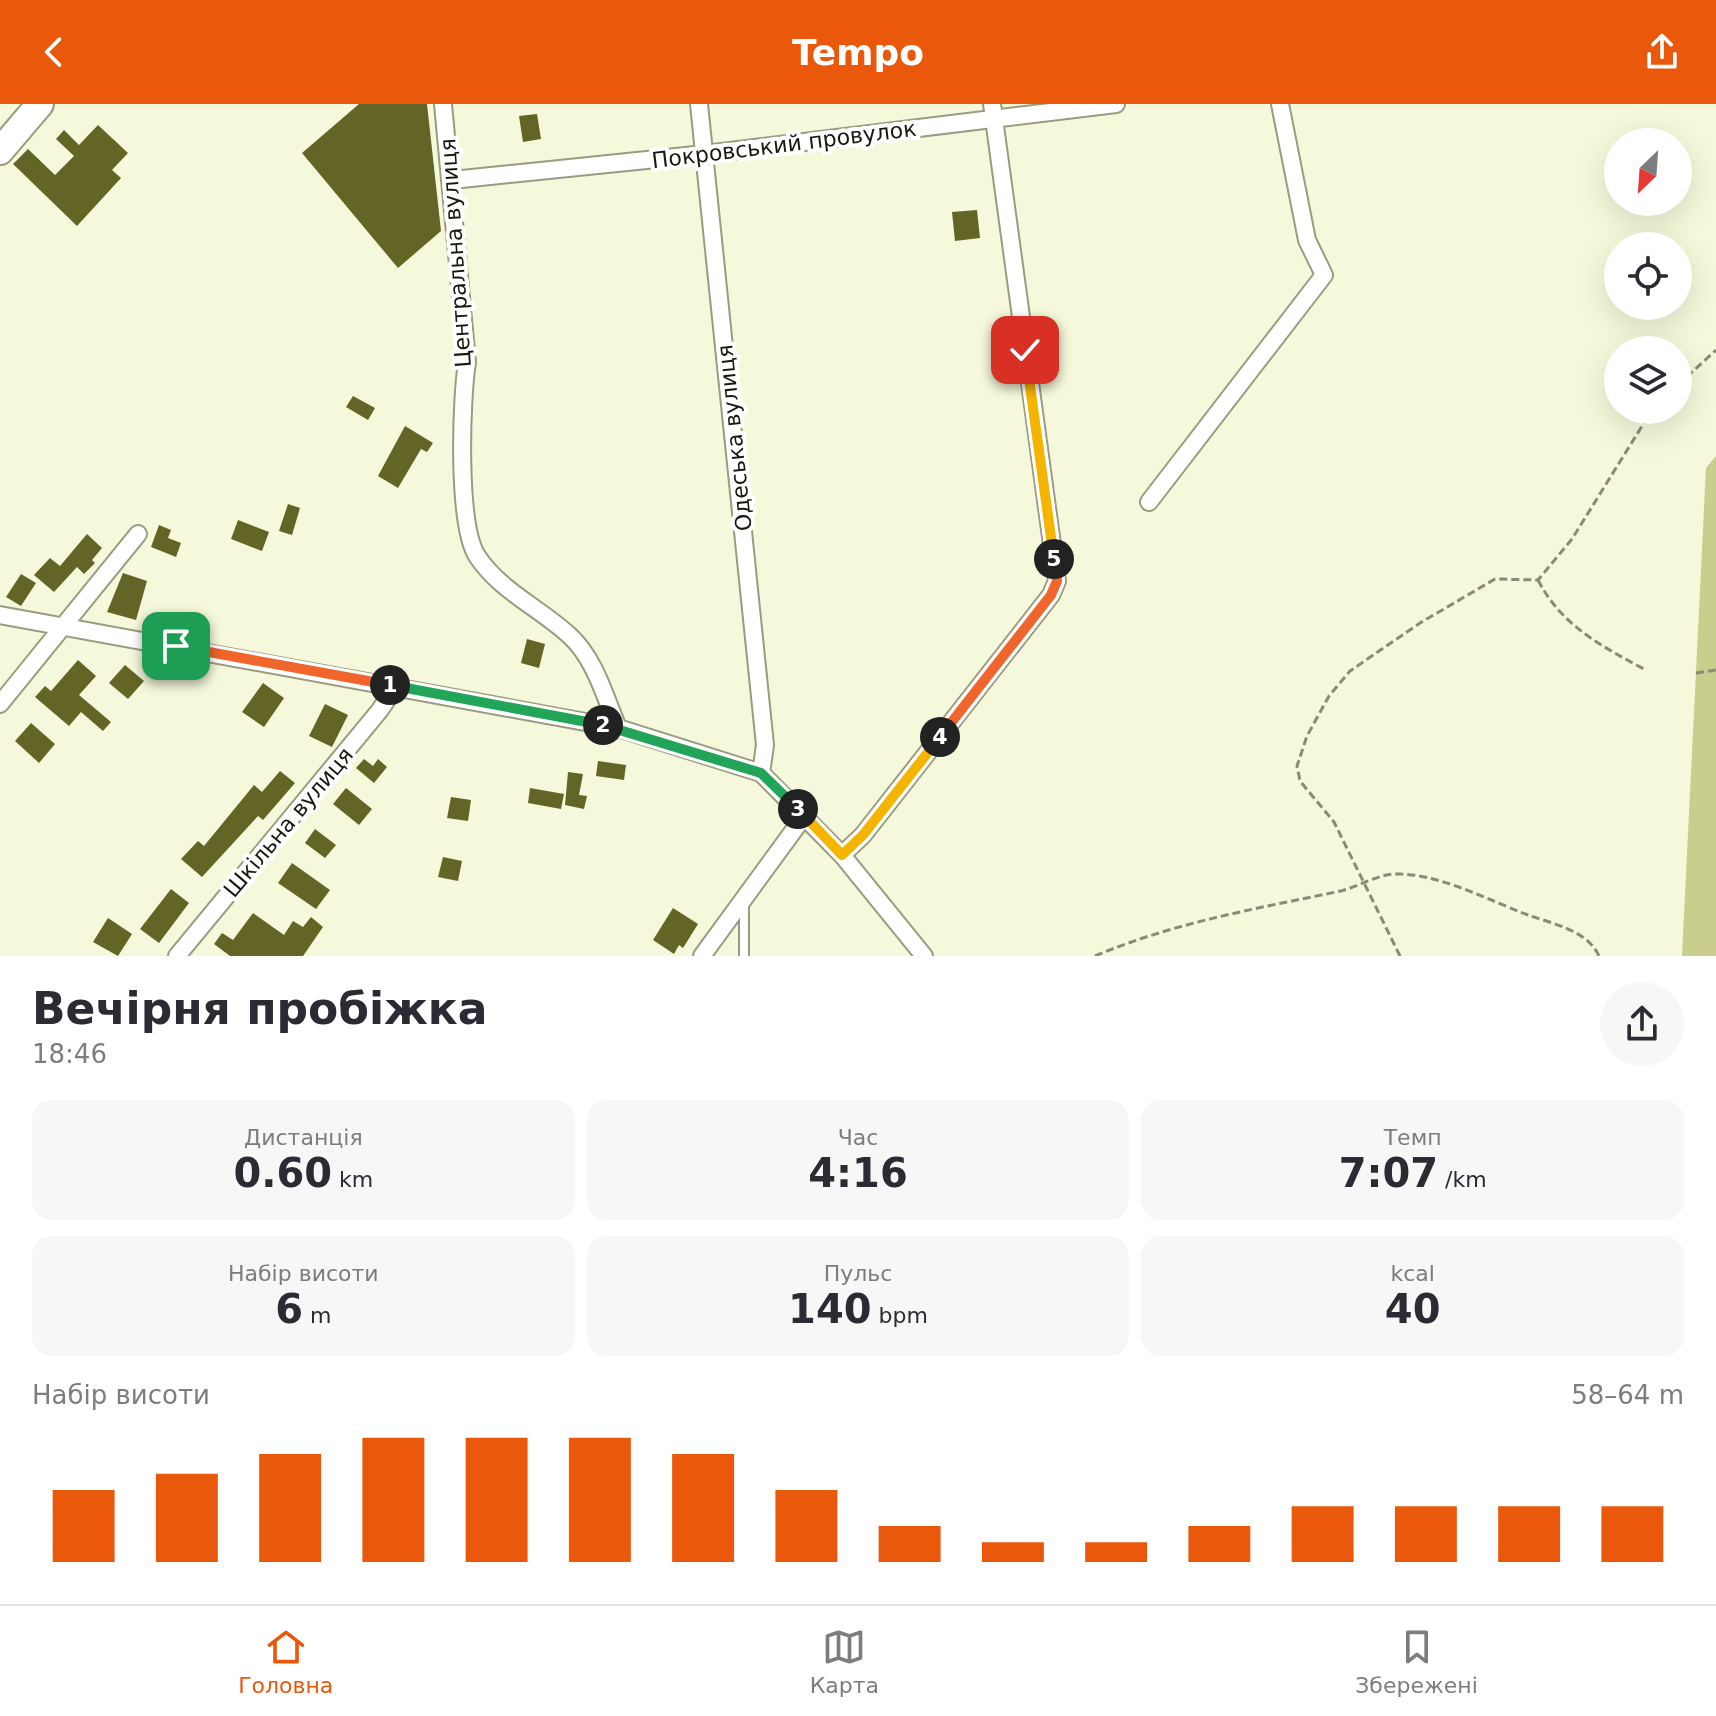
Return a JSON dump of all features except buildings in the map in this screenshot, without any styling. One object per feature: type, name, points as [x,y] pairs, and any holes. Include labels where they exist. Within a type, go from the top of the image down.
[{"type":"main road","points":[[0,151],[40,104]]},
{"type":"street","name":"Центральна вулиця","points":[[443,104],[467,362],[461,403],[466,522],[475,554],[495,579],[572,637],[589,659],[618,728]]},
{"type":"street","name":"Одеська вулиця","points":[[699,104],[765,745],[761,773]]},
{"type":"street","name":"Покровський провулок","points":[[452,180],[705,154],[993,112],[1116,104]]},
{"type":"street","points":[[1149,502],[1324,275],[1307,240],[1280,104]]},
{"type":"street","points":[[842,855],[873,822],[1051,595],[1057,581],[993,112]]},
{"type":"street","points":[[0,704],[66,627],[138,534]]},
{"type":"street","points":[[0,615],[618,728],[761,773],[842,855],[924,956]]},
{"type":"street","name":"Шкільна вулиця","points":[[177,956],[380,710],[396,686]]},
{"type":"street","points":[[702,956],[805,815]]},
{"type":"lane","points":[[744,898],[744,956]]},
{"type":"path","points":[[1692,372],[1716,350]]},
{"type":"path","points":[[1538,580],[1572,539],[1643,424]]},
{"type":"path","points":[[1400,956],[1334,822],[1300,781],[1297,766],[1307,736],[1329,696],[1350,671],[1420,623],[1495,579],[1538,580]]},
{"type":"path","points":[[1538,580],[1560,614],[1580,632],[1644,669]]},
{"type":"path","points":[[1696,673],[1716,670]]},
{"type":"path","points":[[1095,956],[1130,941],[1212,917],[1339,892],[1399,874],[1436,882],[1566,928],[1594,945],[1599,956]]},
{"type":"shaded area","points":[[1716,456],[1716,956],[1682,956],[1706,468]]},
{"type":"route","points":[[176,646],[618,728],[761,773],[842,855],[863,835],[1051,595],[1057,581],[1025,350]]}]
